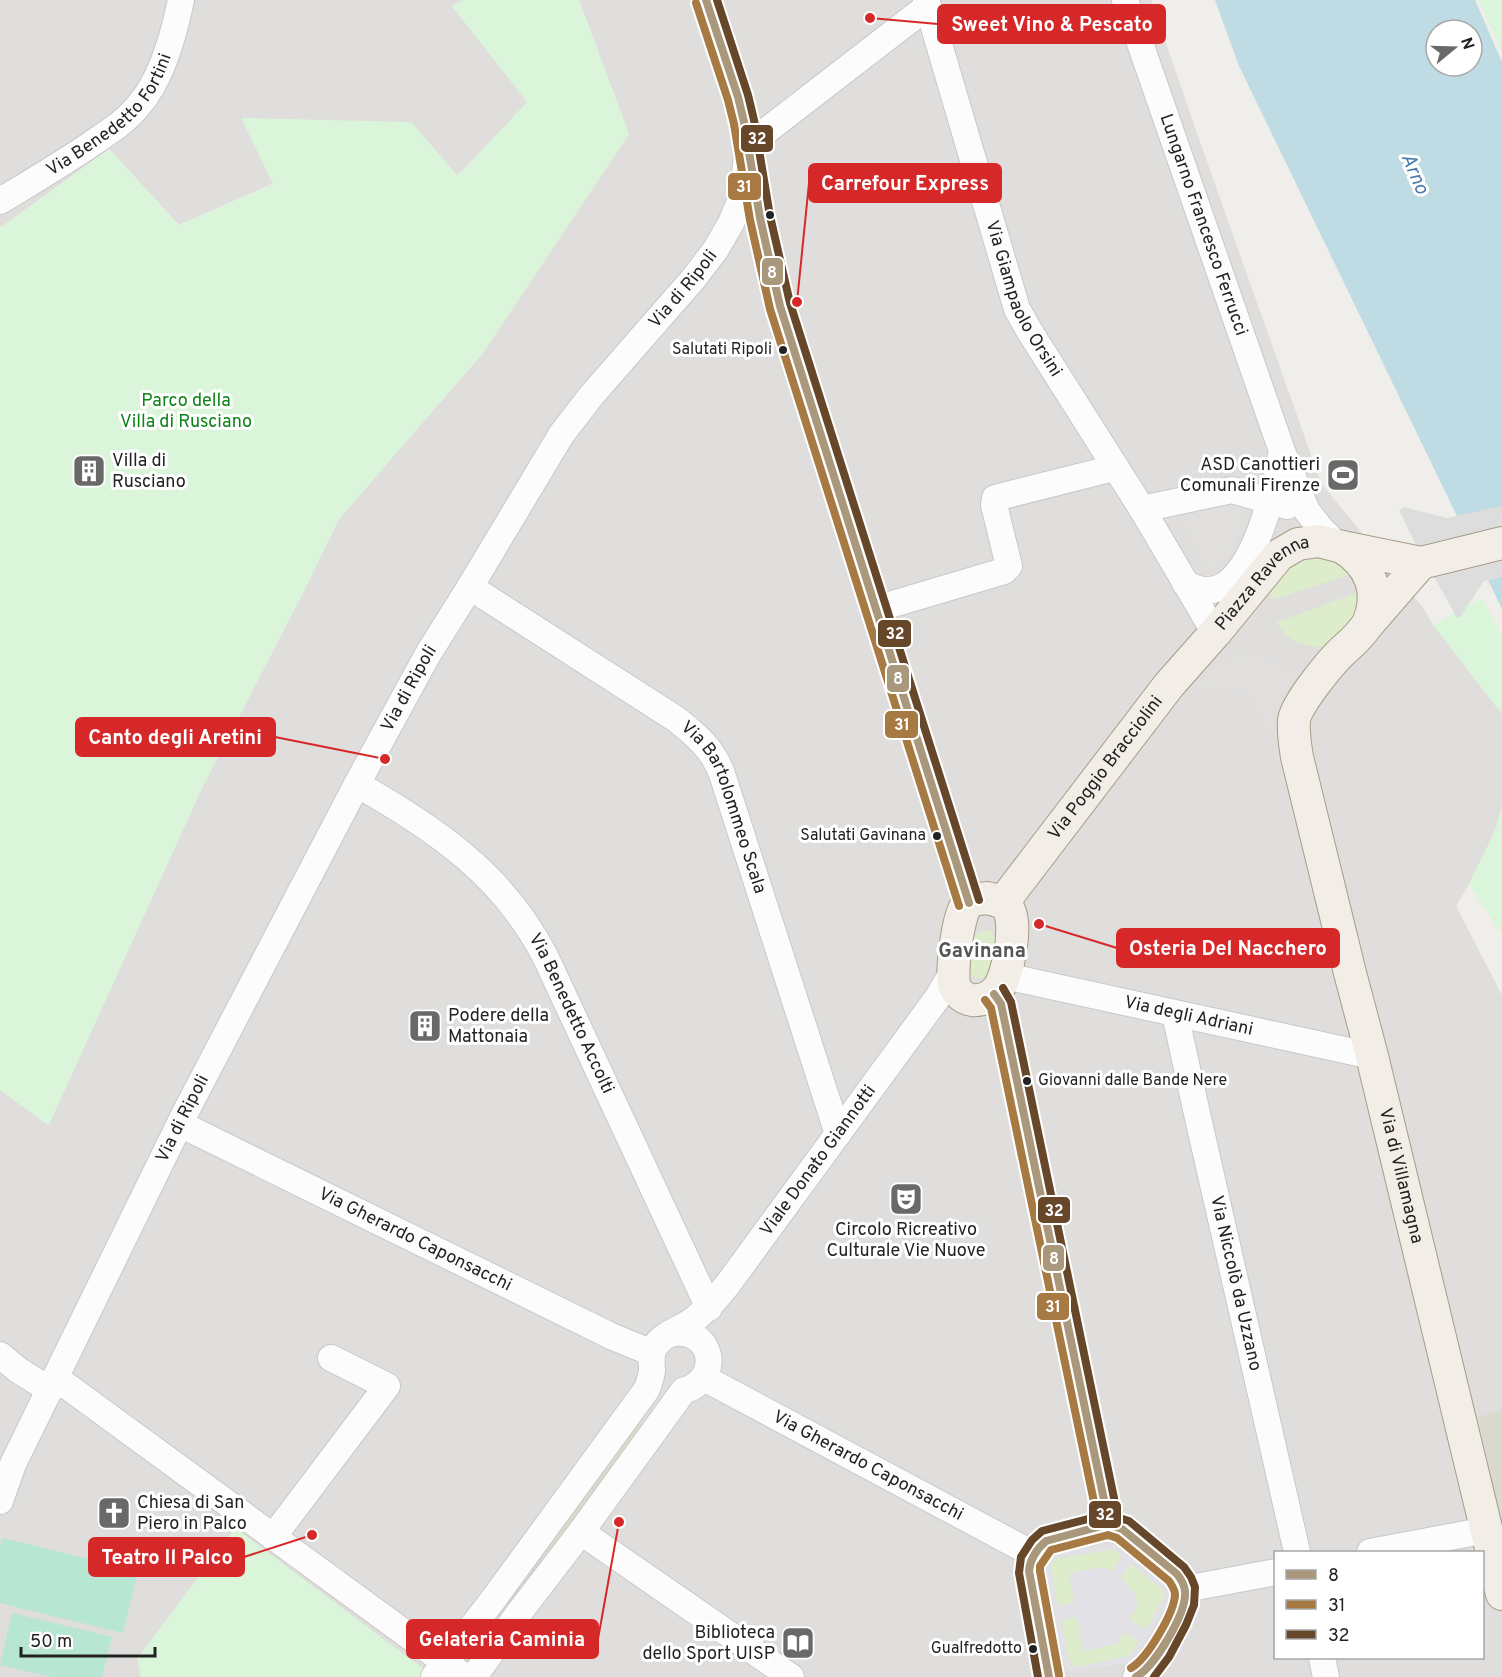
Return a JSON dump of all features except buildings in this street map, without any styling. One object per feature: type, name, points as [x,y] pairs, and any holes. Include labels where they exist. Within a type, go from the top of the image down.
[{"type":"main road","name":"Piazza Ravenna","points":[[1215,633],[1279,555],[1298,544],[1318,541],[1421,563]]},
{"type":"main road","points":[[1368,624],[1421,563],[1502,543]]},
{"type":"main road","name":"Piazza Ravenna","points":[[1340,546],[1359,560],[1371,580],[1374,603],[1368,624]]},
{"type":"main road","name":"Via di Villamagna","points":[[1368,624],[1320,678],[1297,710],[1294,719],[1297,758],[1350,973],[1497,1533],[1502,1594]]},
{"type":"main road","name":"Via Poggio Bracciolini","points":[[984,902],[1007,897],[1169,685],[1215,633]]},
{"type":"main road","points":[[984,902],[1008,908],[1013,927],[999,985],[982,1000],[971,1000],[965,998],[955,988],[952,973],[964,909],[984,902]]},
{"type":"street","points":[[706,0],[738,97],[780,306],[876,609],[984,902]]},
{"type":"street","name":"Lungarno Francesco Ferrucci","points":[[1125,0],[1282,452]]},
{"type":"street","name":"Via Benedetto Fortini","points":[[0,201],[91,145],[119,125],[140,104],[161,67],[183,1]]},
{"type":"street","points":[[748,145],[927,3]]},
{"type":"street","name":"Via Giampaolo Orsini","points":[[927,3],[1017,309],[1114,468],[1142,509]]},
{"type":"street","name":"Via di Ripoli","points":[[0,1501],[13,1464],[180,1124],[357,783],[428,654],[561,435],[591,396],[694,278],[716,249],[735,215],[743,194],[748,145]]},
{"type":"street","name":"Piazza Ravenna","points":[[1185,583],[1193,588],[1205,590],[1217,588],[1230,581],[1240,571],[1254,547],[1271,502],[1282,452]]},
{"type":"street","name":"Piazza Ravenna","points":[[1282,452],[1307,511],[1321,529],[1340,546]]},
{"type":"street","points":[[876,609],[1007,569],[1008,562],[994,505],[996,498],[1114,468]]},
{"type":"street","name":"Piazza Ravenna","points":[[1215,633],[1142,509],[1232,490],[1307,511]]},
{"type":"street","name":"Via Bartolommeo Scala","points":[[470,587],[676,719],[705,743],[711,751],[722,774],[838,1134]]},
{"type":"street","name":"Via Benedetto Accolti","points":[[357,783],[423,824],[466,857],[508,898],[528,926],[545,956],[709,1308]]},
{"type":"street","name":"Viale Donato Giannotti","points":[[449,1672],[646,1389],[650,1382],[652,1361],[659,1342],[709,1308],[838,1134],[938,996],[952,973]]},
{"type":"street","points":[[999,985],[1109,1524]]},
{"type":"street","name":"Via degli Adriani","points":[[999,985],[1175,1014],[1372,1056]]},
{"type":"street","name":"Via Niccolò da Uzzano","points":[[1175,1014],[1297,1551]]},
{"type":"street","name":"Via Gherardo Caponsacchi","points":[[180,1124],[611,1336],[652,1361]]},
{"type":"street","points":[[474,1677],[581,1532],[694,1384],[708,1369],[709,1359],[702,1342],[686,1333],[670,1334]]},
{"type":"street","points":[[0,1355],[18,1370],[53,1384],[273,1537],[449,1672]]},
{"type":"street","points":[[273,1537],[387,1386],[331,1358]]},
{"type":"street","points":[[652,1361],[657,1379],[666,1387],[676,1390],[694,1384]]},
{"type":"street","name":"Via Gherardo Caponsacchi","points":[[694,1384],[1033,1554]]},
{"type":"street","points":[[1049,1677],[1029,1571],[1033,1554],[1046,1541],[1109,1524],[1122,1529],[1177,1574],[1185,1589],[1184,1604],[1168,1636],[1155,1660],[1138,1676]]},
{"type":"street","points":[[581,1532],[791,1677]]},
{"type":"street","points":[[1377,1551],[1497,1533]]},
{"type":"street","points":[[1185,1589],[1274,1572]]},
{"type":"street","points":[[1322,1659],[1326,1677]]},
{"type":"shaded area","points":[[0,0],[464,0],[452,6],[528,102],[457,176],[242,118],[274,183],[179,225],[109,149],[0,228]]},
{"type":"shaded area","points":[[579,0],[1151,0],[1321,483],[1424,609],[1433,625],[1502,714],[1502,806],[1495,831],[1456,906],[1502,995],[1502,1677],[0,1677],[0,1090],[48,1125],[202,788],[339,519],[483,353],[629,134]]},
{"type":"shaded area","points":[[1250,474],[1237,543],[1218,568],[1206,564],[1165,498]]},
{"type":"shaded area","points":[[1248,654],[1264,656],[1289,671],[1307,676],[1287,758],[1245,690],[1195,687],[1210,669],[1222,662]]},
{"type":"shaded area","points":[[1502,1410],[1502,1524],[1478,1417]]},
{"type":"shaded area","points":[[631,1416],[648,1429],[466,1677],[443,1677]]},
{"type":"shaded area","points":[[1115,1544],[1166,1585],[1170,1596],[1169,1602],[1134,1659],[1125,1663],[1077,1672],[1066,1668],[1045,1568],[1045,1561],[1056,1552]],"holes":[[[1114,1550],[1122,1556],[1112,1572],[1102,1567],[1069,1573],[1074,1603],[1058,1606],[1050,1564],[1058,1558]],[[1131,1564],[1162,1589],[1165,1595],[1146,1629],[1130,1620],[1137,1606],[1136,1594],[1120,1578]],[[1077,1617],[1083,1651],[1117,1644],[1124,1632],[1139,1641],[1128,1656],[1073,1666],[1068,1659],[1061,1620]]]},
{"type":"green space","name":"Parco della Villa di Rusciano","points":[[464,0],[579,0],[629,134],[483,353],[339,519],[202,788],[49,1125],[0,1090],[0,228],[109,149],[179,225],[273,184],[241,118],[411,122],[458,176],[527,102],[452,6]]},
{"type":"green space","points":[[1479,0],[1502,0],[1502,52]]},
{"type":"green space","points":[[1320,552],[1358,572],[1271,600],[1274,580],[1282,567],[1294,560]]},
{"type":"green space","points":[[1365,590],[1366,601],[1335,645],[1318,647],[1294,641],[1287,636],[1277,622]]},
{"type":"green space","points":[[1482,598],[1502,635],[1502,714],[1433,625]]},
{"type":"green space","points":[[1502,806],[1502,935],[1469,884],[1495,831]]},
{"type":"green space","points":[[986,930],[991,931],[996,942],[989,973],[983,978],[974,977],[969,971],[974,936]]},
{"type":"green space","points":[[235,1528],[426,1671],[421,1677],[141,1677],[137,1659]]},
{"type":"green space","points":[[2,1538],[138,1571],[123,1633],[0,1603]]},
{"type":"green space","points":[[1114,1550],[1122,1556],[1112,1572],[1074,1603],[1058,1606],[1050,1564],[1058,1558]]},
{"type":"green space","points":[[1131,1563],[1162,1589],[1165,1595],[1146,1629],[1130,1620],[1136,1606],[1136,1596],[1120,1578]]},
{"type":"green space","points":[[12,1613],[112,1637],[102,1677],[51,1677],[0,1665]]},
{"type":"green space","points":[[1077,1617],[1124,1632],[1139,1640],[1128,1656],[1073,1666],[1068,1659],[1060,1620]]},
{"type":"water","name":"Arno","points":[[1215,0],[1475,0],[1483,18],[1424,18],[1424,78],[1484,78],[1484,21],[1502,62],[1502,609],[1239,66]]},
{"type":"pier","points":[[1502,506],[1502,577],[1484,581],[1460,617],[1457,618],[1399,510],[1404,507],[1447,518]]},
{"type":"transit line","name":"8","points":[[706,0],[738,97],[760,218],[780,306],[969,903]]},
{"type":"transit line","name":"32","points":[[717,0],[748,95],[770,216],[790,303],[979,900]]},
{"type":"transit line","name":"31","points":[[696,3],[734,124],[750,220],[770,309],[959,906]]},
{"type":"transit line","name":"32","points":[[1003,988],[1011,1002],[1119,1522]]},
{"type":"transit line","name":"8","points":[[994,994],[1001,1004],[1109,1524]]},
{"type":"transit line","name":"31","points":[[985,1000],[991,1008],[1099,1526]]},
{"type":"transit line","name":"32","points":[[1038,1677],[1019,1573],[1021,1557],[1032,1540],[1042,1531],[1107,1514],[1129,1521],[1184,1567],[1195,1587],[1194,1605],[1186,1625],[1169,1657],[1154,1677]]},
{"type":"transit line","name":"8","points":[[1049,1677],[1029,1571],[1031,1562],[1046,1541],[1109,1524],[1122,1529],[1177,1574],[1185,1591],[1181,1612],[1168,1638],[1152,1662],[1136,1677]]},
{"type":"transit line","name":"31","points":[[1059,1675],[1040,1566],[1051,1550],[1108,1535],[1117,1538],[1169,1581],[1175,1593],[1170,1613],[1159,1635],[1131,1668]]},
{"type":"place","name":"Sweet Vino & Pescato","points":[[870,18]]},
{"type":"place","name":"Carrefour Express","points":[[797,302]]},
{"type":"place","name":"Salutati Ripoli","points":[[783,350]]},
{"type":"place","name":"Villa di Rusciano","points":[[89,471]]},
{"type":"place","name":"ASD Canottieri Comunali Firenze","points":[[1343,475]]},
{"type":"place","name":"Canto degli Aretini","points":[[385,759]]},
{"type":"place","name":"Salutati Gavinana","points":[[937,836]]},
{"type":"place","name":"Osteria Del Nacchero","points":[[1039,924]]},
{"type":"place","name":"Podere della Mattonaia","points":[[425,1026]]},
{"type":"place","name":"Giovanni dalle Bande Nere","points":[[1027,1081]]},
{"type":"place","name":"Circolo Ricreativo Culturale Vie Nuove","points":[[906,1199]]},
{"type":"place","name":"Chiesa di San Piero in Palco","points":[[114,1513]]},
{"type":"place","name":"Gelateria Caminia","points":[[619,1522]]},
{"type":"place","name":"Teatro Il Palco","points":[[312,1535]]},
{"type":"place","name":"Biblioteca dello Sport UISP","points":[[798,1643]]},
{"type":"place","name":"Gualfredotto","points":[[1033,1649]]},
{"type":"district","name":"Gavinana","points":[[982,952]]}]
